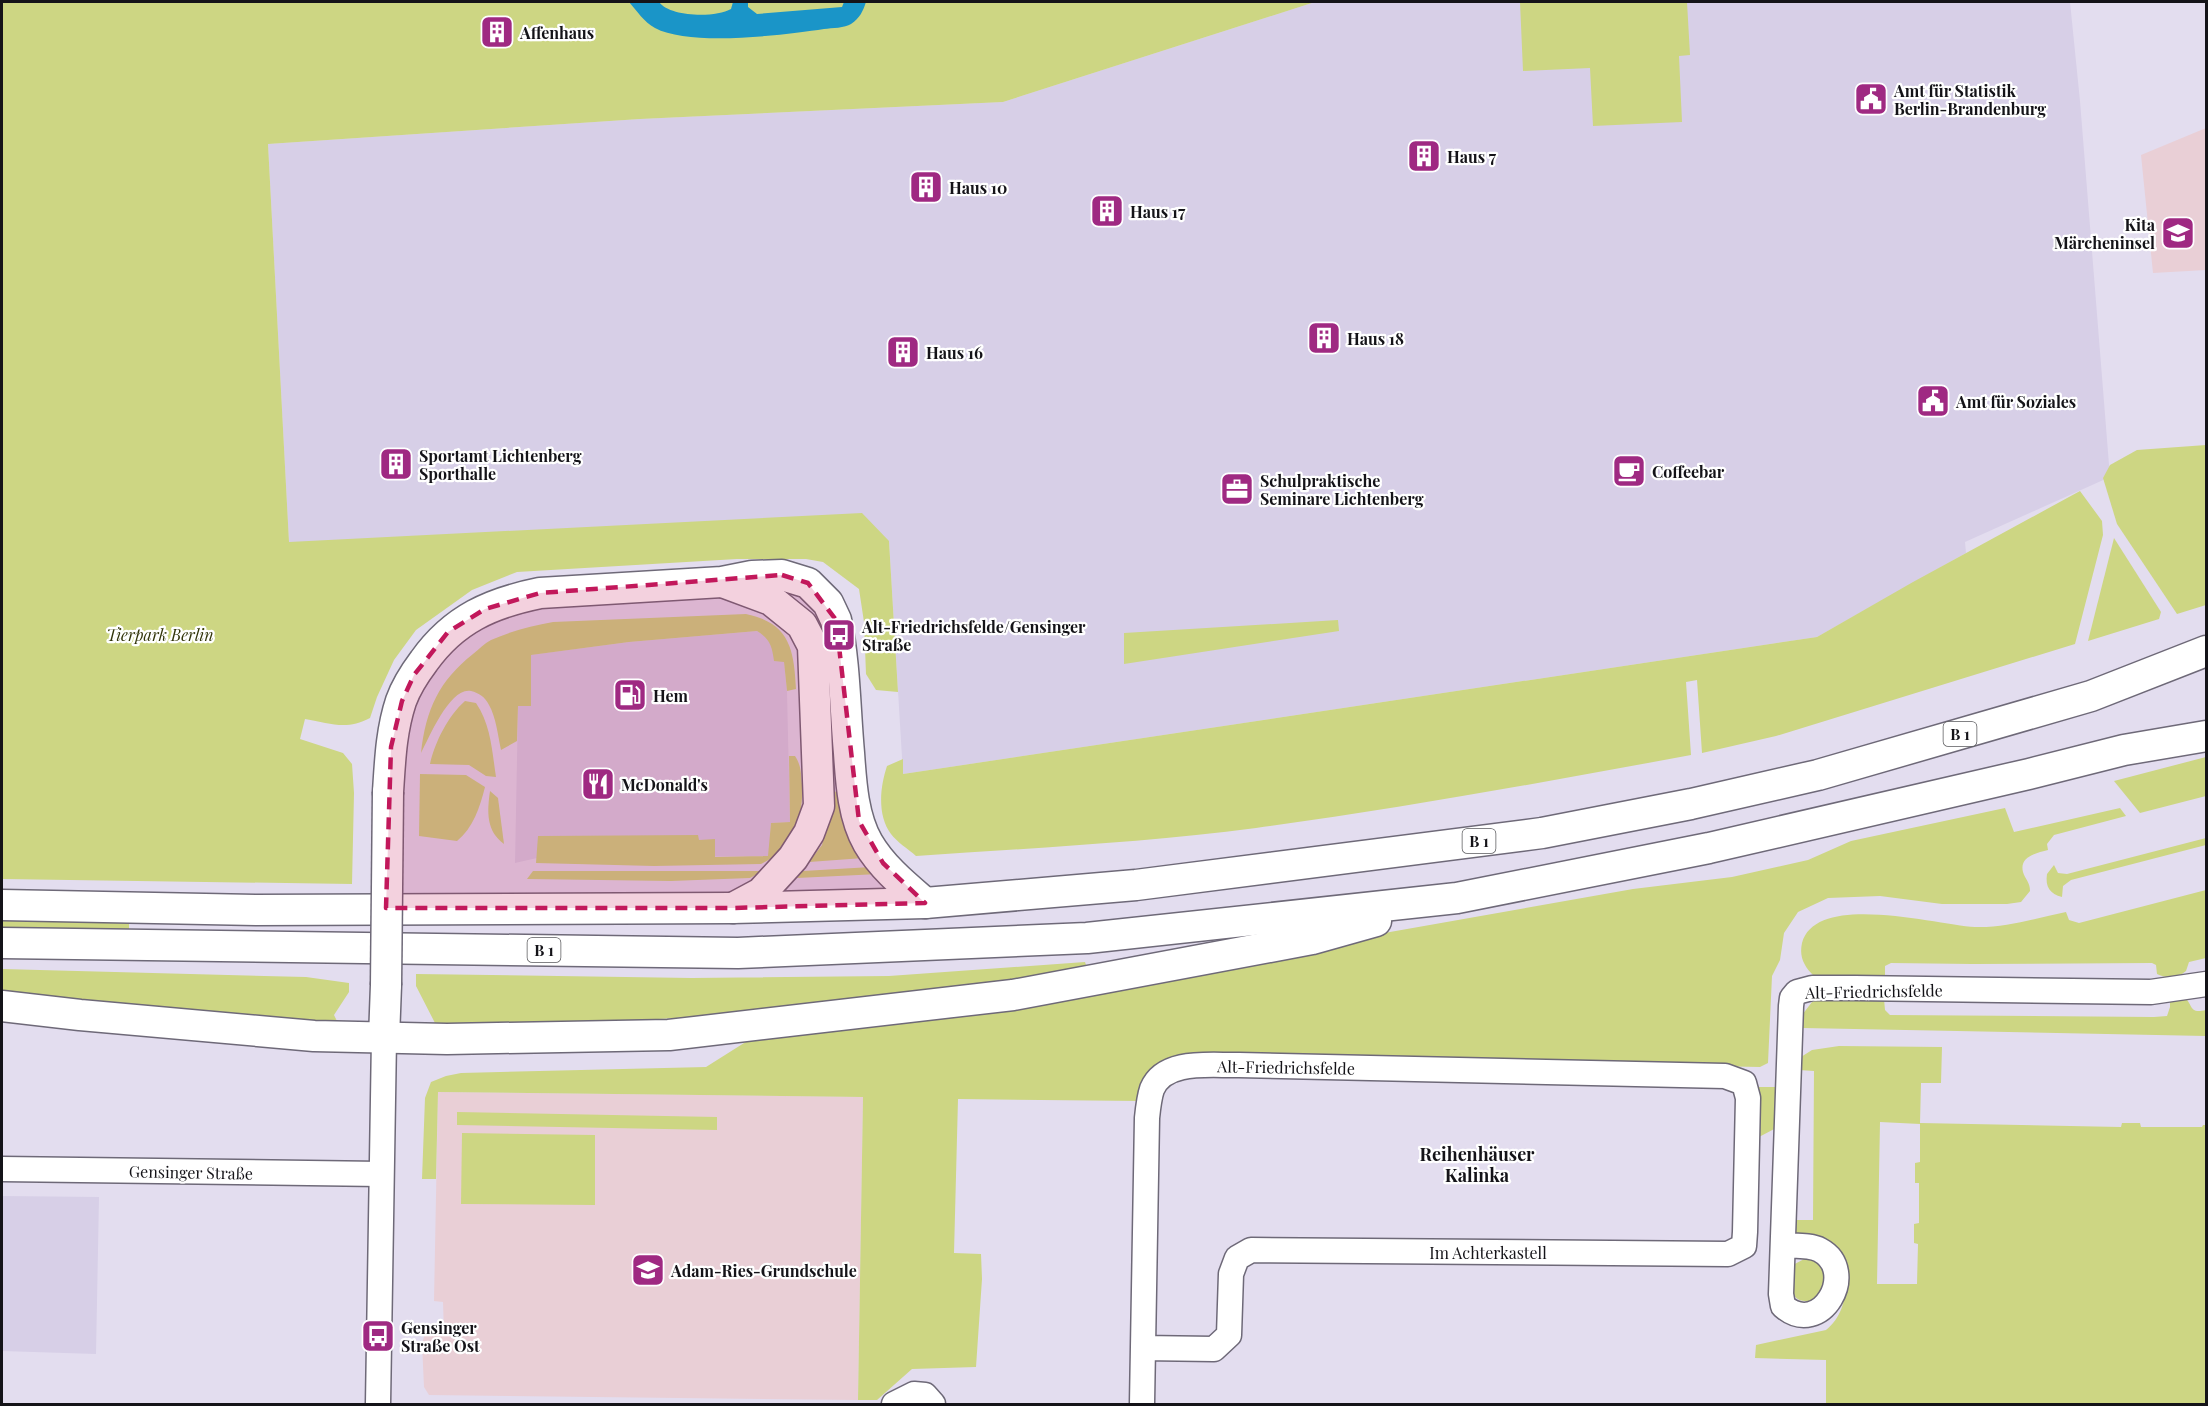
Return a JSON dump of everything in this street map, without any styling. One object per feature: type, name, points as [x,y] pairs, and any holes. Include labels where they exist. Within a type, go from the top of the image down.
[{"type":"main road","points":[[384,1038],[390,765],[391,747],[402,701],[414,675],[448,632],[485,609],[511,599],[540,593],[722,582],[752,576],[782,575],[808,583],[828,603],[836,620],[850,770],[859,821],[867,842],[883,863],[894,876],[925,903]]},
{"type":"main road","points":[[722,582],[771,600],[802,625],[813,646],[819,788],[819,806],[809,833],[793,858],[761,893],[732,908]]},
{"type":"main road","points":[[2103,692],[2206,651]]},
{"type":"main road","name":"B 1","points":[[2,905],[256,910],[732,908],[925,903],[1136,885],[1542,833],[1691,804],[1818,775],[2103,692],[2206,672]]},
{"type":"main road","name":"B 1","points":[[2,943],[738,953],[1087,938],[1457,898],[1709,848],[2017,777],[2124,750],[2206,718]]},
{"type":"main road","points":[[2124,750],[2206,736]]},
{"type":"main road","points":[[2,1006],[80,1016],[314,1036],[447,1040],[669,1035],[1012,995],[1312,939],[1457,898]]},
{"type":"street","name":"Alt-Friedrichsfelde","points":[[1783,1245],[1791,1006],[1792,998],[1797,992],[1812,988],[1855,988],[2151,992],[2206,984]]},
{"type":"street","points":[[378,1404],[384,1038]]},
{"type":"street","name":"Alt-Friedrichsfelde","points":[[1142,1404],[1147,1118],[1153,1088],[1160,1077],[1179,1067],[1251,1066],[1725,1076],[1744,1083]]},
{"type":"street","name":"Im Achterkastell","points":[[1143,1348],[1214,1348],[1229,1335],[1231,1274],[1236,1258],[1251,1250],[1728,1254],[1744,1246],[1748,1098],[1744,1083]]},
{"type":"street","name":"Gensinger Straße","points":[[2,1169],[381,1174]]},
{"type":"street","points":[[894,1404],[914,1394],[926,1395],[933,1404]]},
{"type":"highlighted area","points":[[782,575],[808,583],[836,620],[859,821],[883,863],[925,903],[732,908],[386,908],[391,747],[402,701],[414,675],[448,632],[485,609],[540,593]]},
{"type":"shaded area","points":[[1315,2],[2070,2],[2110,477],[1965,542],[1966,553],[1817,637],[903,774],[889,541],[289,542],[268,144],[640,119],[1003,102]]},
{"type":"shaded area","name":"Kita Märcheninsel","points":[[2206,128],[2206,270],[2153,273],[2141,155]]},
{"type":"shaded area","points":[[757,631],[766,636],[784,661],[787,691],[790,822],[771,823],[769,856],[537,858],[515,863],[518,706],[531,705],[530,655],[629,642]]},
{"type":"shaded area","name":"Adam-Ries-Grundschule","points":[[438,1092],[863,1097],[858,1400],[429,1395],[424,1387],[422,1343],[425,1334],[444,1333],[443,1302],[434,1301]]},
{"type":"shaded area","points":[[2,1196],[99,1197],[96,1354],[2,1351]]},
{"type":"green space","name":"Tierpark Berlin","points":[[2,2],[1315,2],[1003,102],[640,119],[268,144],[289,542],[862,513],[889,541],[898,692],[876,690],[866,674],[864,622],[859,589],[823,562],[806,559],[737,559],[517,572],[472,590],[416,630],[394,660],[370,718],[345,725],[305,719],[300,739],[343,753],[352,764],[354,793],[352,884],[2,879]]},
{"type":"green space","points":[[1520,2],[1687,2],[1690,55],[1679,56],[1682,122],[1593,126],[1590,68],[1523,71]]},
{"type":"green space","points":[[2206,445],[2206,605],[2177,614],[2117,524],[2103,478],[2110,465],[2137,450]]},
{"type":"green space","points":[[2080,491],[2102,521],[2103,535],[2075,644],[1776,736],[1702,753],[1697,680],[1686,682],[1691,755],[1474,794],[1256,828],[1171,838],[916,856],[893,837],[883,818],[881,792],[887,766],[903,759],[903,774],[1817,637]]},
{"type":"green space","points":[[2114,538],[2161,612],[2159,619],[2088,641]]},
{"type":"green space","points":[[746,614],[772,624],[787,640],[794,662],[796,689],[787,691],[784,662],[774,661],[770,643],[757,631],[629,642],[531,655],[531,706],[518,706],[517,741],[501,750],[495,721],[487,702],[477,693],[463,692],[448,704],[421,753],[426,723],[436,697],[461,664],[491,640],[522,629],[553,622]]},
{"type":"green space","points":[[1338,620],[1339,631],[1124,664],[1124,633]]},
{"type":"green space","points":[[465,701],[476,703],[485,720],[496,777],[486,776],[469,765],[430,764],[443,730]]},
{"type":"green space","points":[[789,756],[795,756],[801,773],[802,796],[798,820],[789,841],[772,858],[761,864],[654,866],[536,863],[538,836],[698,835],[699,840],[715,839],[715,857],[768,856],[771,823],[790,822]]},
{"type":"green space","points":[[2206,757],[2206,796],[2140,813],[2114,781]]},
{"type":"green space","points":[[420,774],[466,775],[485,787],[475,817],[457,841],[419,836]]},
{"type":"green space","points":[[490,791],[498,798],[504,844],[494,833],[489,820]]},
{"type":"green space","points":[[833,791],[837,792],[847,834],[864,858],[809,862],[822,845]]},
{"type":"green space","points":[[2005,808],[2014,832],[2120,808],[2126,816],[2054,835],[2047,844],[2048,850],[2030,856],[2024,862],[2023,872],[2030,891],[2021,902],[1942,904],[1880,896],[1828,898],[1798,912],[1784,933],[1780,960],[1772,976],[1768,1063],[1760,1067],[1181,1056],[1159,1063],[1147,1073],[1141,1101],[958,1099],[954,1253],[981,1254],[982,1279],[976,1367],[912,1369],[877,1400],[858,1400],[863,1097],[438,1092],[436,1179],[422,1179],[425,1098],[431,1082],[446,1076],[461,1073],[706,1067],[752,1038],[1134,984],[1390,932],[1633,889],[1732,877],[1808,860],[1851,841]]},
{"type":"green space","points":[[2206,838],[2206,845],[2071,880],[2063,886],[2062,897],[2051,892],[2048,886],[2047,874],[2054,865],[2058,873],[2067,874]]},
{"type":"green space","points":[[871,867],[879,874],[797,878],[803,871]]},
{"type":"green space","points":[[533,871],[763,871],[750,878],[671,881],[527,879]]},
{"type":"green space","points":[[2206,890],[2206,958],[2189,962],[2186,971],[2172,977],[2157,974],[2156,965],[2152,963],[1891,963],[1885,966],[1885,977],[1814,976],[1802,957],[1802,943],[1812,927],[1830,918],[1879,915],[1987,927],[2066,912],[2069,920],[2079,923]]},
{"type":"green space","points":[[2,920],[129,922],[129,930],[2,928]]},
{"type":"green space","points":[[1085,962],[1087,968],[1024,979],[832,1005],[703,1016],[576,1023],[435,1023],[416,986],[416,974],[692,978],[889,976]]},
{"type":"green space","points":[[2,969],[306,977],[349,983],[349,992],[334,1015],[337,1021],[256,1019],[2,994]]},
{"type":"green space","points":[[2184,997],[2194,1010],[2206,1010],[2206,1036],[1803,1028],[1800,1027],[1799,1019],[1812,1002],[1822,998],[1884,999],[1885,1010],[1890,1015],[2154,1017],[2167,1016],[2170,1001]]},
{"type":"green space","points":[[1839,1046],[1942,1047],[1941,1083],[1921,1083],[1920,1123],[2121,1127],[2122,1123],[2140,1123],[2141,1127],[2202,1127],[2206,1125],[2206,1404],[1826,1404],[1826,1360],[1755,1358],[1756,1345],[1826,1330],[1839,1315],[1845,1297],[1846,1283],[1795,1235],[1796,1220],[1813,1220],[1814,1071],[1799,1070],[1801,1057],[1812,1050]],"holes":[[[1880,1122],[1920,1124],[1920,1162],[1915,1163],[1915,1183],[1919,1183],[1919,1223],[1914,1224],[1914,1243],[1918,1244],[1917,1284],[1877,1284]]]},
{"type":"green space","points":[[1759,1087],[1778,1087],[1778,1127],[1759,1137]]},
{"type":"green space","points":[[457,1112],[717,1117],[717,1130],[457,1125]]},
{"type":"green space","points":[[462,1133],[595,1135],[595,1205],[461,1204]]},
{"type":"green space","points":[[1806,1258],[1818,1259],[1828,1284],[1812,1301],[1798,1299],[1794,1296],[1791,1286],[1791,1266]]},
{"type":"water","points":[[629,2],[659,2],[673,11],[704,15],[731,9],[733,2],[748,2],[748,7],[757,14],[842,7],[844,2],[866,2],[859,17],[845,26],[786,34],[713,38],[671,34],[655,28],[644,20]]},
{"type":"place","name":"Affenhaus","points":[[497,32]]},
{"type":"place","name":"Amt für Statistik Berlin-Brandenburg","points":[[1871,99]]},
{"type":"place","name":"Haus 7","points":[[1424,156]]},
{"type":"place","name":"Haus 10","points":[[926,187]]},
{"type":"place","name":"Haus 17","points":[[1107,211]]},
{"type":"place","name":"Kita Märcheninsel","points":[[2178,233]]},
{"type":"place","name":"Haus 18","points":[[1324,338]]},
{"type":"place","name":"Haus 16","points":[[903,352]]},
{"type":"place","name":"Amt für Soziales","points":[[1933,401]]},
{"type":"place","name":"Sportamt Lichtenberg Sporthalle","points":[[396,464]]},
{"type":"place","name":"Coffeebar","points":[[1629,471]]},
{"type":"place","name":"Schulpraktische Seminare Lichtenberg","points":[[1237,489]]},
{"type":"place","name":"Alt-Friedrichsfelde/Gensinger Straße","points":[[839,635]]},
{"type":"place","name":"Hem","points":[[630,695]]},
{"type":"place","name":"McDonald's","points":[[598,784]]},
{"type":"place","name":"Adam-Ries-Grundschule","points":[[648,1270]]},
{"type":"place","name":"Gensinger Straße Ost","points":[[378,1336]]},
{"type":"district","name":"Reihenhäuser Kalinka","points":[[1477,1164]]}]
